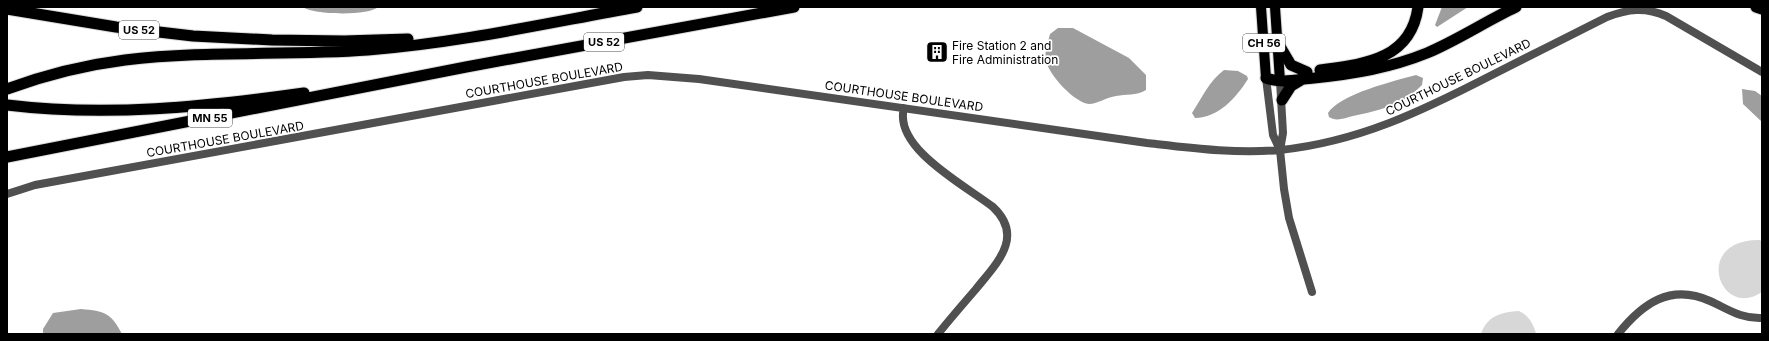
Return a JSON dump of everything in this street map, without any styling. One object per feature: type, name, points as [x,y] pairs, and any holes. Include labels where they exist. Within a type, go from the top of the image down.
[{"type":"highway","name":"US 52","points":[[7,9],[145,31],[272,40],[382,40],[512,30],[637,7]]},
{"type":"highway","name":"US 52","points":[[7,105],[102,111],[177,108],[236,102],[413,78],[794,7]]},
{"type":"highway","points":[[1282,100],[1291,86],[1306,75],[1351,66],[1379,58],[1401,44],[1411,32],[1418,7]]},
{"type":"highway","points":[[1266,78],[1374,70],[1400,63],[1428,53],[1516,7]]},
{"type":"highway","points":[[1756,7],[1762,9]]},
{"type":"highway","points":[[7,89],[41,78],[95,65],[154,57],[367,50],[433,44],[512,30]]},
{"type":"highway","points":[[1278,43],[1291,65],[1306,75]]},
{"type":"highway","name":"MN 55","points":[[7,157],[413,78]]},
{"type":"main road","name":"CH 56","points":[[1261,7],[1266,78]]},
{"type":"main road","name":"CH 56","points":[[1275,7],[1280,77]]},
{"type":"street","name":"COURTHOUSE BOULEVARD","points":[[7,194],[35,185],[624,77],[648,75],[699,79],[1185,147],[1214,150],[1280,150],[1339,140],[1398,121],[1436,104],[1607,17],[1629,10],[1650,10],[1662,14],[1762,72]]},
{"type":"street","points":[[1280,77],[1283,133],[1280,150]]},
{"type":"street","points":[[1266,78],[1273,134],[1280,150],[1289,218],[1312,292]]},
{"type":"street","points":[[904,108],[902,114],[904,128],[915,147],[993,207],[1002,217],[1006,230],[1006,244],[1000,260],[938,334]]},
{"type":"street","points":[[1618,334],[1632,316],[1643,308],[1660,299],[1679,295],[1704,298],[1740,316],[1762,318]]},
{"type":"shaded area","points":[[303,7],[378,7],[364,12],[329,13],[308,10]]},
{"type":"shaded area","points":[[1442,7],[1468,7],[1437,27],[1435,25]]},
{"type":"shaded area","points":[[1058,28],[1073,28],[1129,58],[1146,75],[1146,90],[1135,94],[1120,95],[1092,104],[1077,99],[1057,80],[1048,67],[1046,61],[1046,51],[1050,34]]},
{"type":"shaded area","points":[[1224,70],[1238,71],[1247,76],[1248,79],[1226,106],[1211,115],[1195,118],[1192,113],[1210,84]]},
{"type":"shaded area","points":[[1416,75],[1423,78],[1422,85],[1407,98],[1381,109],[1344,119],[1329,117],[1328,113],[1334,106],[1355,94]]},
{"type":"shaded area","points":[[1742,89],[1755,91],[1762,96],[1762,122],[1743,104]]},
{"type":"shaded area","points":[[1760,240],[1762,242],[1762,292],[1747,298],[1734,296],[1725,288],[1719,276],[1719,264],[1725,252],[1739,243]]},
{"type":"shaded area","points":[[81,309],[102,312],[111,317],[122,334],[43,334],[43,329],[53,313]]},
{"type":"shaded area","points":[[1519,311],[1530,320],[1536,334],[1481,334],[1491,319],[1506,312]]},
{"type":"place","name":"Fire Station 2 and Fire Administration","points":[[937,52]]}]
